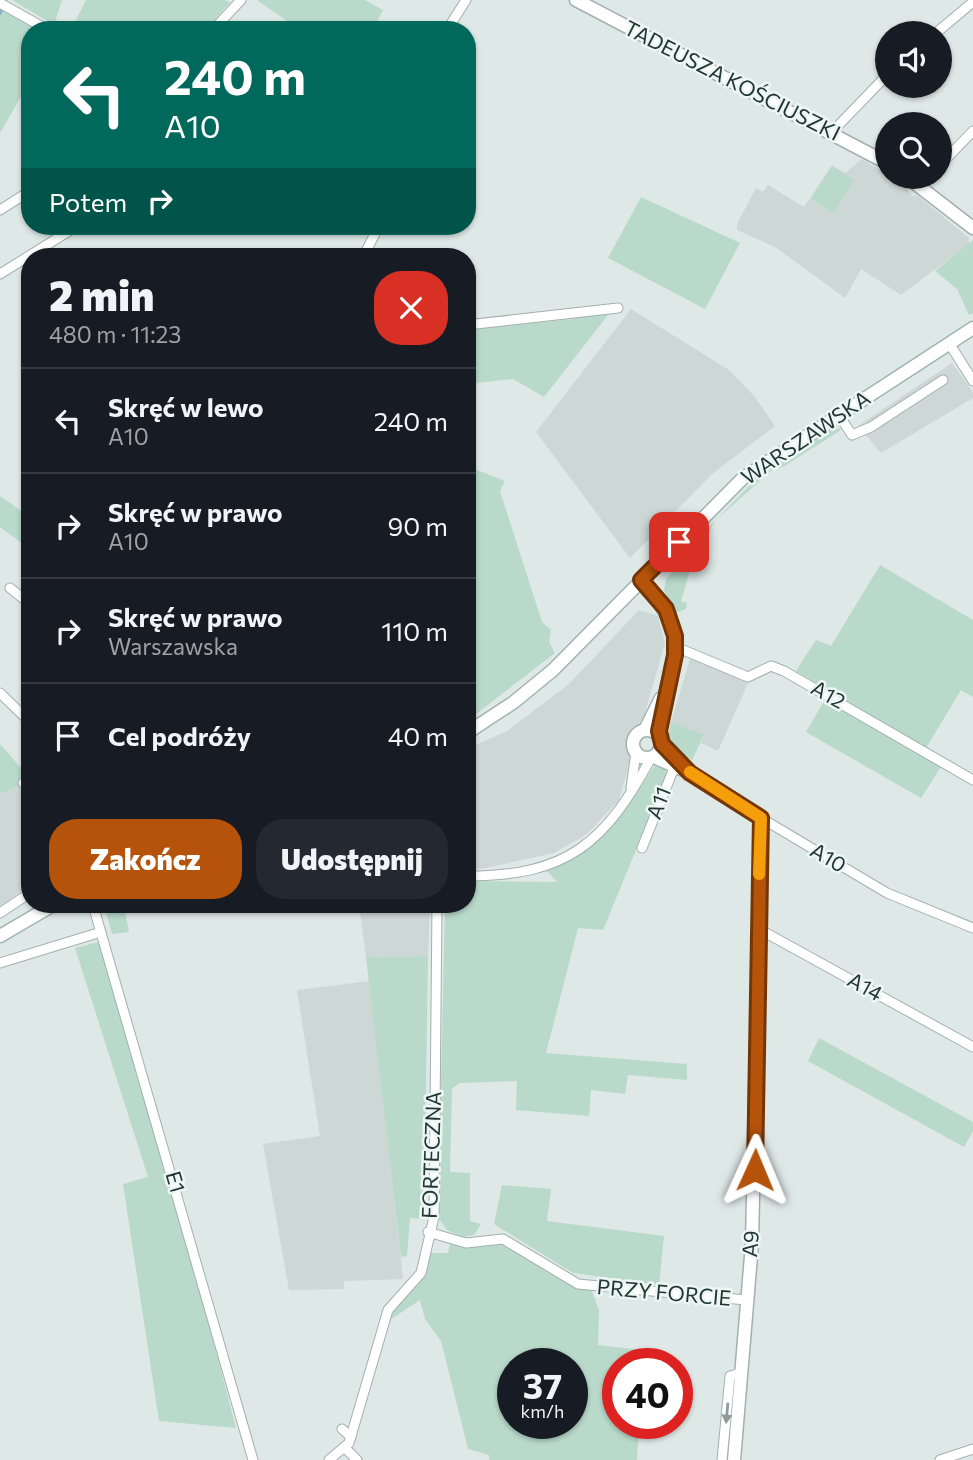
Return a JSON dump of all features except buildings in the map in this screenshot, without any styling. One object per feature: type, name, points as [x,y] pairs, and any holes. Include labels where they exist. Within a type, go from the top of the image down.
[{"type":"street","points":[[221,21],[241,0]]},
{"type":"street","points":[[451,21],[466,0]]},
{"type":"street","name":"TADEUSZA KOŚCIUSZKI","points":[[576,0],[875,156]]},
{"type":"street","points":[[950,21],[973,2]]},
{"type":"street","points":[[0,3],[32,21]]},
{"type":"street","points":[[832,132],[875,87]]},
{"type":"street","points":[[952,153],[973,131]]},
{"type":"street","points":[[932,189],[973,228]]},
{"type":"street","points":[[0,210],[21,197]]},
{"type":"street","points":[[42,248],[63,235]]},
{"type":"street","points":[[0,274],[21,261]]},
{"type":"street","points":[[476,324],[618,308]]},
{"type":"street","name":"WARSZAWSKA","points":[[476,727],[541,681],[743,478],[973,328]]},
{"type":"street","points":[[949,344],[973,381]]},
{"type":"street","points":[[838,414],[852,435],[871,427],[943,380]]},
{"type":"street","points":[[476,876],[510,875],[559,861],[596,837],[617,816],[653,757],[660,740],[666,688],[676,647],[666,609],[641,580]]},
{"type":"street","points":[[10,588],[21,597]]},
{"type":"street","name":"A12","points":[[676,647],[748,677],[771,666],[784,671],[973,780]]},
{"type":"street","points":[[630,793],[636,737],[645,730],[666,688]]},
{"type":"street","points":[[0,693],[21,713]]},
{"type":"street","points":[[645,730],[660,740]]},
{"type":"street","name":"A10","points":[[660,740],[676,763],[761,818],[887,893],[973,928]]},
{"type":"street","points":[[636,752],[642,758],[653,757]]},
{"type":"street","name":"A10","points":[[653,757],[676,763]]},
{"type":"street","name":"A11","points":[[642,848],[676,763]]},
{"type":"street","name":"A9","points":[[734,1460],[756,1152],[761,818]]},
{"type":"street","points":[[0,913],[21,899]]},
{"type":"street","points":[[3,936],[40,913]]},
{"type":"street","name":"E1","points":[[95,913],[253,1460]]},
{"type":"street","name":"FORTECZNA","points":[[346,1449],[388,1310],[421,1273],[428,1232],[434,1217],[437,913]]},
{"type":"street","name":"A14","points":[[758,928],[973,1047]]},
{"type":"street","points":[[0,963],[101,932]]},
{"type":"street","name":"PRZY FORCIE","points":[[428,1232],[466,1243],[503,1239],[578,1284],[746,1300]]},
{"type":"street","points":[[201,1275],[217,1306]]},
{"type":"street","points":[[722,1460],[730,1376],[741,1373]]},
{"type":"street","points":[[342,1429],[351,1437]]},
{"type":"street","points":[[329,1460],[346,1449],[357,1460]]},
{"type":"street","points":[[940,1460],[973,1449]]},
{"type":"shaded area","points":[[862,159],[875,167],[875,189],[907,189],[912,196],[918,196],[969,238],[969,244],[901,295],[861,269],[845,298],[775,247],[737,230],[737,224],[756,188],[763,192],[768,185],[804,207],[832,165],[845,173]]},
{"type":"shaded area","points":[[631,309],[729,370],[755,397],[775,426],[712,474],[630,558],[536,432]]},
{"type":"shaded area","points":[[952,363],[973,392],[973,398],[881,453],[858,426]]},
{"type":"shaded area","points":[[639,610],[658,616],[665,643],[644,716],[627,740],[630,761],[619,800],[587,834],[554,853],[476,868],[476,745],[507,731],[569,684]]},
{"type":"shaded area","points":[[691,656],[749,681],[718,751],[701,743],[704,736],[671,722]]},
{"type":"shaded area","points":[[21,785],[21,891],[0,907],[0,794]]},
{"type":"shaded area","points":[[360,913],[430,913],[428,956],[366,957]]},
{"type":"shaded area","points":[[370,981],[403,1279],[344,1281],[344,1289],[289,1290],[263,1144],[320,1136],[297,990]]},
{"type":"green space","points":[[12,0],[62,0],[55,21],[47,21]]},
{"type":"green space","points":[[86,0],[230,2],[214,21],[76,21]]},
{"type":"green space","points":[[257,0],[365,0],[383,10],[378,21],[287,21]]},
{"type":"green space","points":[[0,7],[26,21],[21,21],[21,97],[0,133]]},
{"type":"green space","points":[[832,166],[854,180],[833,213],[811,199]]},
{"type":"green space","points":[[641,197],[740,243],[705,309],[608,258]]},
{"type":"green space","points":[[973,240],[973,313],[969,315],[957,289],[935,271]]},
{"type":"green space","points":[[584,315],[608,315],[544,397],[513,379],[476,383],[476,329],[573,319]]},
{"type":"green space","points":[[835,426],[841,430],[783,467],[772,470],[716,520],[701,558],[694,556],[681,601],[687,603],[686,609],[675,613],[664,590],[666,579],[710,526],[754,481]]},
{"type":"green space","points":[[476,470],[505,481],[500,491],[542,622],[551,630],[549,642],[555,653],[476,714]]},
{"type":"green space","points":[[0,496],[21,511],[21,542],[0,527]]},
{"type":"green space","points":[[880,565],[973,620],[973,697],[961,690],[926,748],[796,671],[816,640],[831,646]]},
{"type":"green space","points":[[827,696],[941,767],[921,798],[806,732]]},
{"type":"green space","points":[[671,722],[704,735],[692,760],[675,749],[668,738]]},
{"type":"green space","points":[[0,744],[21,768],[21,785],[0,794]]},
{"type":"green space","points":[[655,765],[664,768],[667,775],[603,930],[578,928],[546,1053],[687,1064],[687,1080],[628,1075],[625,1094],[591,1090],[589,1116],[516,1110],[517,1081],[459,1083],[452,1089],[450,1172],[470,1173],[470,1221],[481,1224],[474,1235],[463,1237],[447,1230],[438,1218],[445,913],[476,913],[476,881],[557,882],[547,871],[585,850],[610,828]]},
{"type":"green space","points":[[106,913],[125,913],[129,932],[112,934]]},
{"type":"green space","points":[[99,942],[169,1172],[236,1428],[159,1421],[123,1184],[148,1177],[75,948]]},
{"type":"green space","points":[[428,956],[424,1206],[419,1219],[410,1218],[407,1256],[401,1257],[366,957]]},
{"type":"green space","points":[[819,1038],[973,1122],[973,1131],[964,1147],[808,1061]]},
{"type":"green space","points":[[502,1185],[551,1189],[547,1221],[664,1236],[659,1285],[573,1273],[494,1224]]},
{"type":"green space","points":[[500,1242],[591,1289],[599,1310],[598,1345],[624,1348],[602,1348],[602,1439],[638,1439],[637,1460],[489,1460],[489,1455],[468,1449],[441,1341],[425,1319],[420,1300],[390,1320],[422,1274],[428,1253],[448,1253],[450,1243],[466,1248]]},
{"type":"waterway","points":[[0,14],[6,0]]},
{"type":"slow traffic","points":[[690,772],[761,818],[759,874]]},
{"type":"route","points":[[679,542],[641,580],[666,609],[675,636],[674,662],[666,688],[659,736],[665,749],[679,759],[690,773],[761,818],[755,1170]]}]
